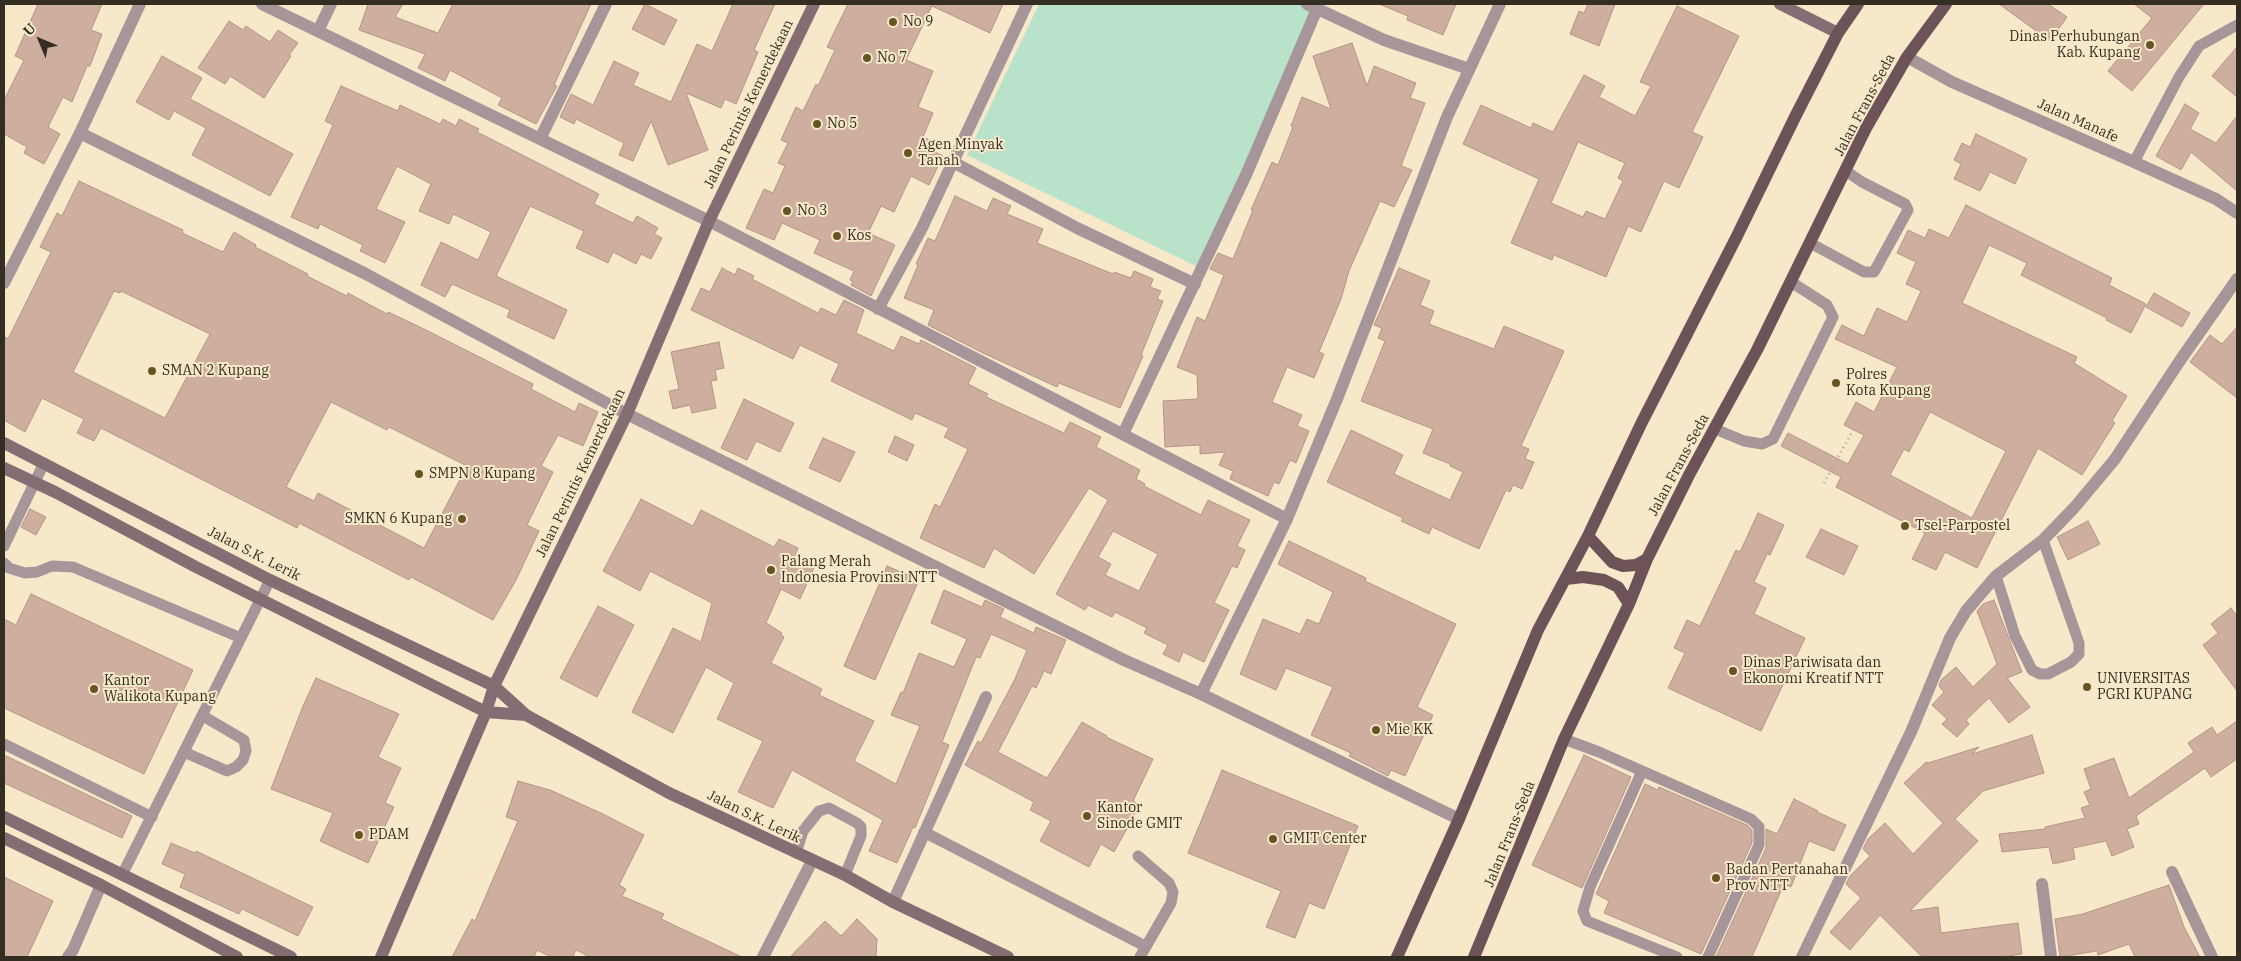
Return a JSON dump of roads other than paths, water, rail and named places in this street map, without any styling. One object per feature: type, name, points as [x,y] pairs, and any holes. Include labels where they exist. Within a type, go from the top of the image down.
[{"type":"main road","name":"Jalan Perintis Kemerdekaan","points":[[381,957],[486,712],[494,686],[627,414],[709,221],[814,4]]},
{"type":"main road","points":[[1780,4],[1838,33]]},
{"type":"main road","points":[[1397,957],[1459,819],[1538,630],[1588,536],[1641,424],[1838,33],[1858,4]]},
{"type":"main road","name":"Jalan Frans-Seda","points":[[1474,957],[1564,739],[1629,604],[1646,559],[1791,282],[1866,128],[1907,57],[1946,4]]},
{"type":"main road","name":"Jalan S.K. Lerik","points":[[4,443],[270,580],[494,686],[526,715],[669,793],[845,875],[893,902],[1008,957]]},
{"type":"main road","points":[[4,468],[486,712]]},
{"type":"main road","points":[[136,535],[148,517]]},
{"type":"main road","points":[[1588,536],[1612,562],[1629,566],[1636,565],[1646,559]]},
{"type":"main road","points":[[1566,579],[1583,577],[1604,580],[1618,587],[1629,604]]},
{"type":"main road","name":"Jalan S.K. Lerik","points":[[486,712],[526,715]]},
{"type":"main road","points":[[4,817],[291,957]]},
{"type":"main road","points":[[4,838],[101,885],[238,957]]},
{"type":"street","points":[[4,283],[80,133],[140,4]]},
{"type":"street","points":[[262,4],[709,221],[1287,519]]},
{"type":"street","points":[[318,31],[331,4]]},
{"type":"street","points":[[540,139],[606,4]]},
{"type":"street","points":[[878,309],[922,228],[1027,4]]},
{"type":"street","points":[[1201,694],[1287,519],[1337,399],[1447,116],[1500,4]]},
{"type":"street","points":[[1123,434],[1196,284],[1246,175],[1312,6],[1384,40],[1469,69]]},
{"type":"street","name":"Jalan Manafe","points":[[1907,57],[1952,82],[2216,199],[2237,213]]},
{"type":"street","points":[[80,133],[364,273],[627,414],[1124,660],[1201,694],[1459,819]]},
{"type":"street","points":[[953,162],[1077,228],[1196,284]]},
{"type":"street","points":[[1802,957],[1911,732],[1950,638],[1966,611],[1996,576],[2043,540],[2074,508],[2115,459],[2178,362],[2237,279]]},
{"type":"street","points":[[893,902],[986,697]]},
{"type":"street","points":[[763,957],[812,861]]},
{"type":"street","points":[[2172,872],[2212,957]]},
{"type":"street","points":[[2042,884],[2051,957]]},
{"type":"street","points":[[68,957],[73,950],[101,885]]},
{"type":"lane","points":[[2134,162],[2179,77],[2199,46],[2237,25]]},
{"type":"lane","points":[[1810,243],[1864,272],[1874,272],[1908,210],[1905,204],[1862,182],[1846,171]]},
{"type":"lane","points":[[1715,430],[1744,441],[1762,444],[1773,440],[1833,317],[1827,306],[1791,282]]},
{"type":"lane","points":[[4,546],[44,463]]},
{"type":"lane","points":[[1996,576],[2015,636],[2032,670],[2040,674],[2048,674],[2071,662],[2079,654],[2079,643],[2043,540]]},
{"type":"lane","points":[[4,563],[9,568],[25,573],[37,572],[52,566],[74,567],[241,638]]},
{"type":"lane","points":[[122,875],[270,580]]},
{"type":"lane","points":[[184,752],[227,771],[236,767],[243,760],[246,751],[244,740],[203,716]]},
{"type":"lane","points":[[1564,739],[1751,819],[1759,827],[1759,845],[1708,957]]},
{"type":"lane","points":[[4,744],[152,818]]},
{"type":"lane","points":[[1642,771],[1590,887],[1582,911],[1587,921],[1677,957]]},
{"type":"lane","points":[[796,853],[803,831],[819,810],[828,808],[856,822],[861,827],[861,836],[845,875]]},
{"type":"lane","points":[[924,832],[1145,946]]},
{"type":"lane","points":[[1138,856],[1169,883],[1173,892],[1171,903],[1140,957]]},
{"type":"place","name":"No 9","points":[[893,22]]},
{"type":"place","name":"Dinas Perhubungan Kab. Kupang","points":[[2150,45]]},
{"type":"place","name":"No 7","points":[[867,58]]},
{"type":"place","name":"No 5","points":[[817,124]]},
{"type":"place","name":"Agen Minyak Tanah","points":[[908,153]]},
{"type":"place","name":"No 3","points":[[787,211]]},
{"type":"place","name":"Kos","points":[[837,236]]},
{"type":"place","name":"SMAN 2 Kupang","points":[[152,371]]},
{"type":"place","name":"Polres Kota Kupang","points":[[1836,383]]},
{"type":"place","name":"SMPN 8 Kupang","points":[[419,474]]},
{"type":"place","name":"SMKN 6 Kupang","points":[[462,519]]},
{"type":"place","name":"Tsel-Parpostel","points":[[1905,526]]},
{"type":"place","name":"Palang Merah Indonesia Provinsi NTT","points":[[771,570]]},
{"type":"place","name":"Dinas Pariwisata dan Ekonomi Kreatif NTT","points":[[1733,671]]},
{"type":"place","name":"UNIVERSITAS PGRI KUPANG","points":[[2087,687]]},
{"type":"place","name":"Kantor Walikota Kupang","points":[[94,689]]},
{"type":"place","name":"Mie KK","points":[[1376,730]]},
{"type":"place","name":"Kantor Sinode GMIT","points":[[1087,816]]},
{"type":"place","name":"PDAM","points":[[359,835]]},
{"type":"place","name":"GMIT Center","points":[[1273,839]]},
{"type":"place","name":"Badan Pertanahan Prov NTT","points":[[1716,878]]}]
